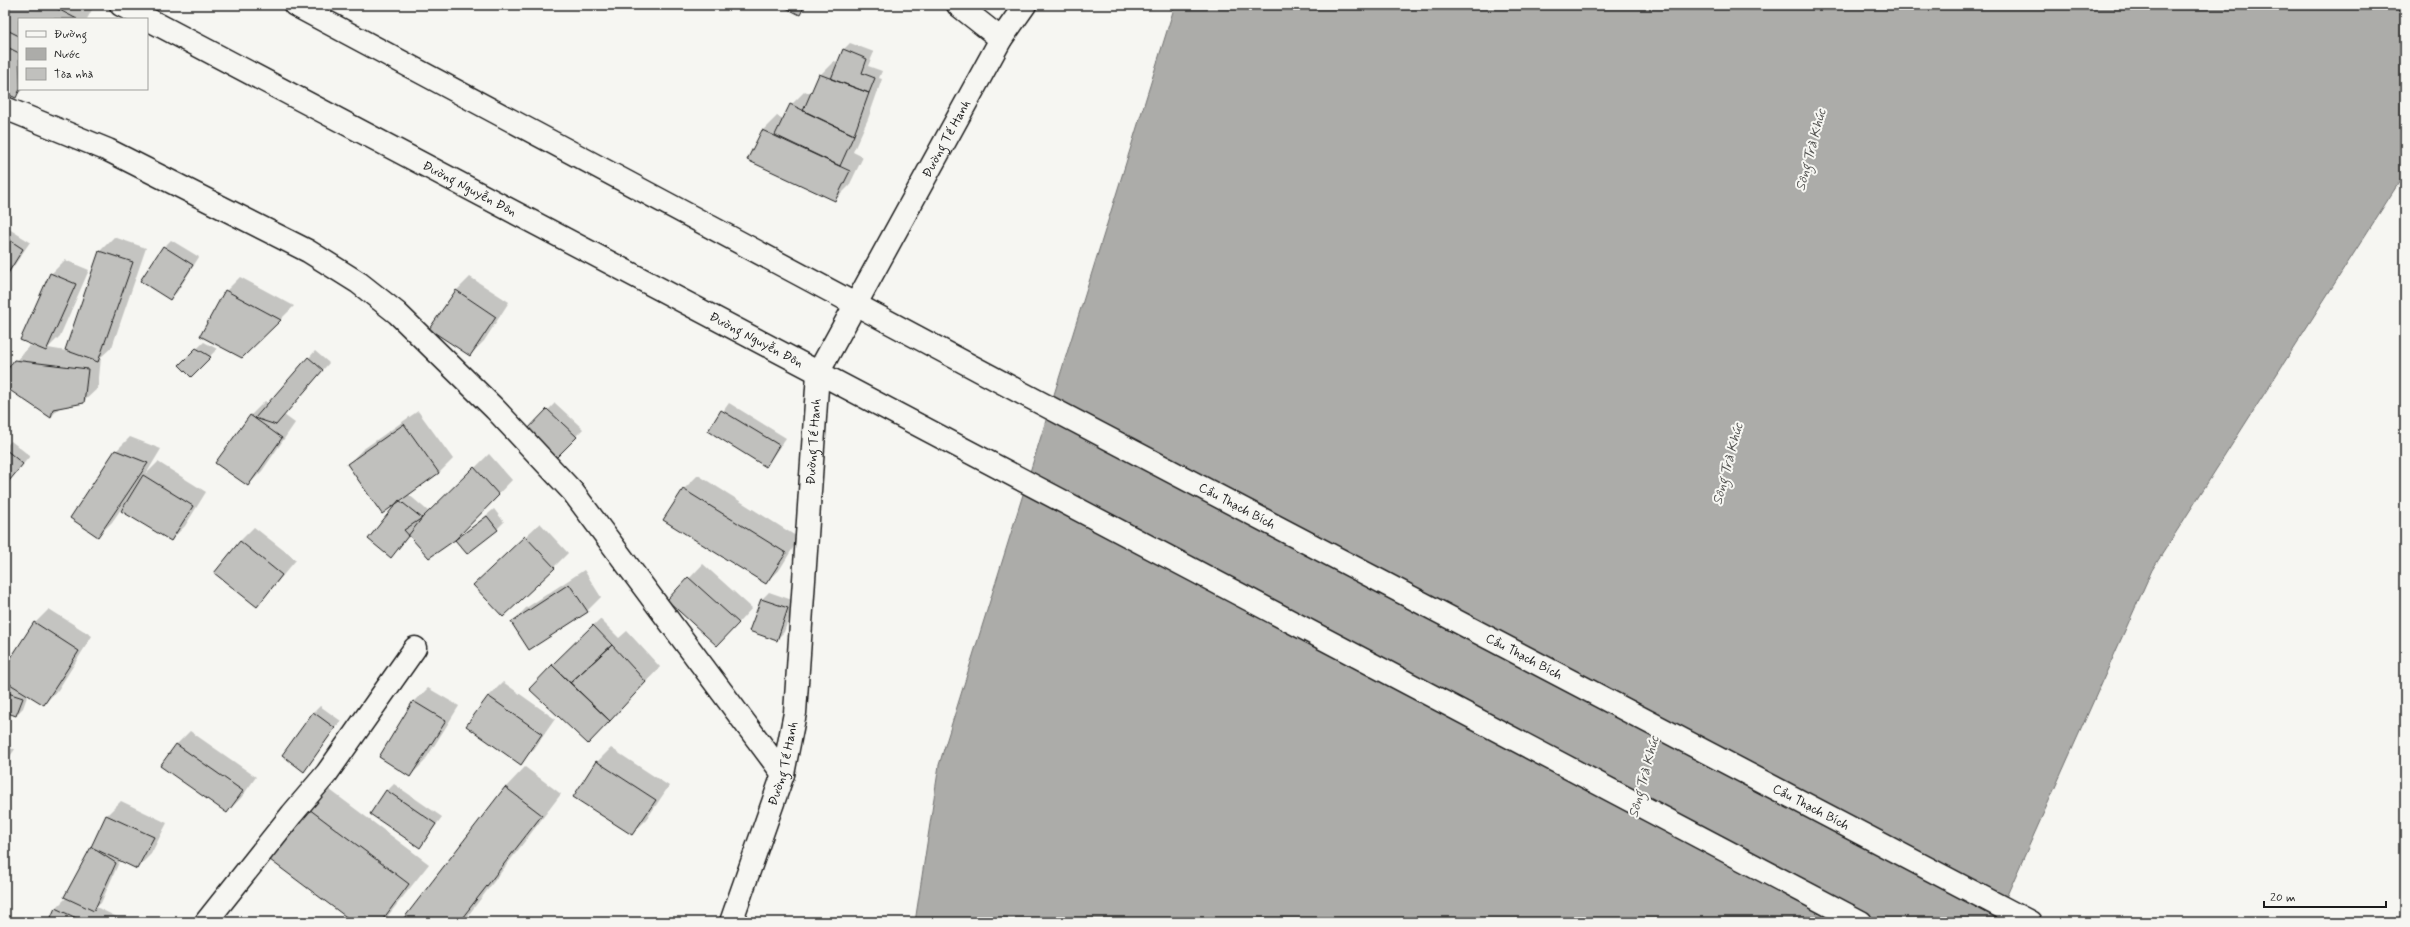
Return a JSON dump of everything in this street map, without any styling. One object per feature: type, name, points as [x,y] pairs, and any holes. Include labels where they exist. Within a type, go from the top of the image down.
[{"type":"main road","name":"Đường Nguyễn Đôn","points":[[121,5],[146,18]]},
{"type":"main road","points":[[295,5],[856,304]]},
{"type":"main road","points":[[958,5],[1001,39]]},
{"type":"main road","name":"Đường Tế Hanh","points":[[731,922],[783,774],[795,713],[818,373],[1001,39],[1025,5]]},
{"type":"main road","name":"Đường Nguyễn Đôn","points":[[148,19],[984,462],[1861,922]]},
{"type":"main road","points":[[5,108],[108,150],[302,247],[359,284],[397,313],[495,409],[573,492],[783,774]]},
{"type":"main road","name":"Cầu Thạch Bích","points":[[856,304],[1018,391],[2030,922]]},
{"type":"main road","points":[[206,922],[292,814],[327,773],[415,648]]},
{"type":"water","name":"Sông Trà Khúc","points":[[1175,5],[2405,5],[2405,173],[2152,570],[1995,922],[915,922],[939,765]]},
{"type":"building","points":[[7,5],[50,5],[75,18],[18,18],[18,36],[5,29]]},
{"type":"building","points":[[780,5],[805,5],[800,15]]},
{"type":"building","points":[[5,46],[18,52],[18,90],[20,90],[16,98],[5,93]]},
{"type":"building","points":[[843,49],[867,59],[862,73],[875,78],[869,93],[831,79]]},
{"type":"building","points":[[819,74],[869,93],[854,135],[803,111]]},
{"type":"building","points":[[790,104],[854,135],[840,166],[775,135]]},
{"type":"building","points":[[762,130],[850,171],[835,201],[747,160]]},
{"type":"building","points":[[5,237],[23,249],[5,278]]},
{"type":"building","points":[[163,246],[193,265],[170,300],[140,281]]},
{"type":"building","points":[[99,251],[133,262],[98,362],[65,350]]},
{"type":"building","points":[[50,273],[76,284],[46,351],[20,340]]},
{"type":"building","points":[[225,290],[281,320],[242,358],[200,336]]},
{"type":"building","points":[[456,290],[496,317],[470,356],[429,329]]},
{"type":"building","points":[[196,348],[211,357],[191,377],[179,365]]},
{"type":"building","points":[[308,357],[323,370],[276,425],[255,418]]},
{"type":"building","points":[[14,360],[88,369],[84,403],[53,409],[51,418],[5,387],[5,373]]},
{"type":"building","points":[[547,409],[577,437],[555,459],[525,432]]},
{"type":"building","points":[[721,410],[779,445],[766,467],[708,431]]},
{"type":"building","points":[[250,415],[282,438],[248,486],[215,463]]},
{"type":"building","points":[[404,424],[439,473],[382,514],[347,464]]},
{"type":"building","points":[[5,449],[23,464],[5,486]]},
{"type":"building","points":[[115,450],[148,463],[98,537],[70,518]]},
{"type":"building","points":[[474,467],[499,495],[455,540],[429,558],[404,530],[422,518]]},
{"type":"building","points":[[143,475],[193,506],[171,541],[121,511]]},
{"type":"building","points":[[683,489],[786,553],[766,584],[663,520]]},
{"type":"building","points":[[399,500],[422,518],[391,558],[368,539]]},
{"type":"building","points":[[487,516],[498,530],[467,554],[455,540]]},
{"type":"building","points":[[525,536],[555,568],[503,617],[473,585]]},
{"type":"building","points":[[240,541],[282,575],[257,607],[214,573]]},
{"type":"building","points":[[688,577],[739,623],[717,646],[667,600]]},
{"type":"building","points":[[569,584],[588,612],[529,650],[511,622]]},
{"type":"building","points":[[761,599],[788,608],[777,641],[749,631]]},
{"type":"building","points":[[34,622],[79,651],[44,705],[5,681],[5,667]]},
{"type":"building","points":[[593,625],[612,645],[570,683],[552,665]]},
{"type":"building","points":[[612,645],[646,682],[610,721],[570,683]]},
{"type":"building","points":[[552,665],[610,721],[588,744],[529,689]]},
{"type":"building","points":[[5,692],[23,698],[16,716],[5,712]]},
{"type":"building","points":[[488,696],[542,734],[521,765],[466,726]]},
{"type":"building","points":[[413,701],[446,721],[410,777],[379,757]]},
{"type":"building","points":[[313,712],[335,728],[304,772],[282,755]]},
{"type":"building","points":[[176,744],[243,791],[227,813],[160,766]]},
{"type":"building","points":[[596,761],[656,800],[632,835],[573,797]]},
{"type":"building","points":[[505,787],[542,815],[459,922],[409,922],[404,918]]},
{"type":"building","points":[[386,790],[436,824],[420,848],[370,814]]},
{"type":"building","points":[[305,806],[409,884],[381,922],[353,922],[266,857]]},
{"type":"building","points":[[106,815],[154,837],[137,869],[91,847]]},
{"type":"building","points":[[91,847],[116,863],[94,911],[64,897]]},
{"type":"building","points":[[55,908],[85,922],[49,922]]}]
